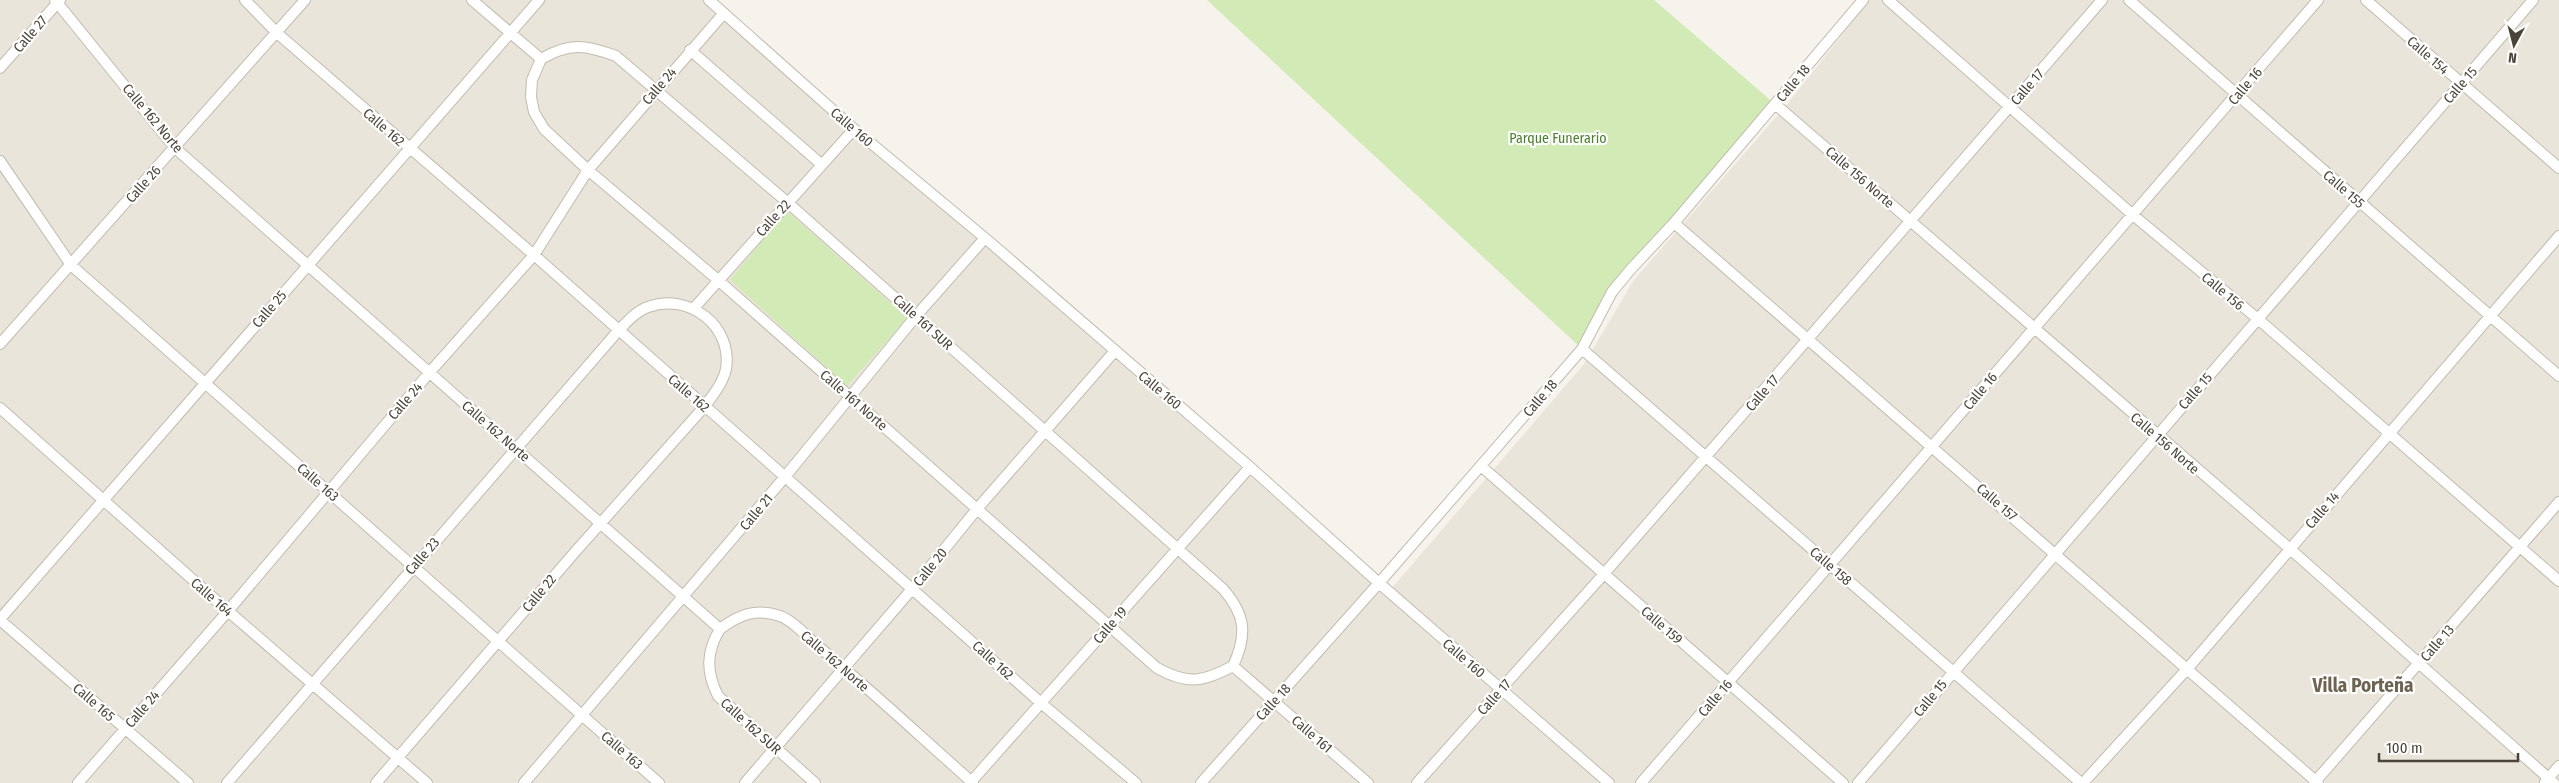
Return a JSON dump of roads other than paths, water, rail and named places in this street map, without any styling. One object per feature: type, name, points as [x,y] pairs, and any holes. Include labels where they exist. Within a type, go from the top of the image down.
[{"type":"street","name":"Calle 162","points":[[245,0],[277,33],[409,150],[534,256],[1041,703],[1136,783]]},
{"type":"street","name":"Calle 26","points":[[2,336],[72,265],[305,0]]},
{"type":"street","points":[[472,0],[541,59]]},
{"type":"street","name":"Calle 25","points":[[0,620],[539,0]]},
{"type":"street","name":"Calle 160","points":[[709,0],[854,129],[985,238],[1114,352],[1250,467],[1379,583],[1608,783]]},
{"type":"street","name":"Calle 18","points":[[1201,783],[1482,466],[1582,349],[1612,292],[1674,223],[1863,0]]},
{"type":"street","name":"Calle 156","points":[[1888,0],[2133,215],[2258,320],[2559,581]]},
{"type":"street","name":"Calle 17","points":[[1418,783],[1809,340],[2102,0]]},
{"type":"street","name":"Calle 155","points":[[2129,0],[2559,376]]},
{"type":"street","name":"Calle 16","points":[[1641,783],[2237,96],[2318,0]]},
{"type":"street","name":"Calle 154","points":[[2366,0],[2460,84],[2559,168]]},
{"type":"street","name":"Calle 15","points":[[1858,783],[2533,0]]},
{"type":"street","name":"Calle 27","points":[[0,68],[57,1]]},
{"type":"street","name":"Calle 162 Norte","points":[[57,1],[175,148],[720,628],[737,616],[749,613],[764,612],[783,617],[844,668],[972,782]]},
{"type":"street","name":"Calle 24","points":[[78,783],[228,611],[328,490],[429,373],[534,256],[588,170],[656,88],[724,13]]},
{"type":"street","name":"Calle 161 SUR","points":[[541,59],[556,51],[575,46],[597,49],[616,56],[656,88],[787,202],[1178,548],[1236,603],[1242,617],[1242,639],[1233,666]]},
{"type":"street","points":[[690,50],[822,164]]},
{"type":"street","name":"Calle 161 Norte","points":[[541,59],[532,80],[531,97],[534,112],[544,129],[588,170],[718,280],[1157,668],[1172,676],[1190,680],[1206,679],[1233,666]]},
{"type":"street","name":"Calle 156 Norte","points":[[1775,104],[2156,436],[2289,548],[2549,781]]},
{"type":"street","name":"Calle 22","points":[[376,783],[600,523],[705,406],[720,385],[726,370],[726,351],[722,337],[714,325],[694,308],[854,129]]},
{"type":"street","name":"Calle 163","points":[[0,161],[72,265],[659,783]]},
{"type":"street","name":"Calle 157","points":[[1674,223],[2188,668],[2316,782]]},
{"type":"street","name":"Calle 14","points":[[2082,783],[2188,668],[2489,315],[2559,236]]},
{"type":"street","name":"Calle 21","points":[[524,783],[784,478],[916,316],[985,238]]},
{"type":"street","name":"Calle 23","points":[[227,783],[618,331],[634,315],[648,307],[664,303],[694,308]]},
{"type":"street","name":"Calle 158","points":[[1582,349],[2082,783]]},
{"type":"street","name":"Calle 20","points":[[745,783],[774,747],[912,589],[977,509],[1114,352]]},
{"type":"street","name":"Calle 164","points":[[0,408],[228,611],[427,783]]},
{"type":"street","name":"Calle 159","points":[[1482,466],[1603,575],[1843,783]]},
{"type":"street","name":"Calle 19","points":[[972,782],[1250,467]]},
{"type":"street","name":"Calle 13","points":[[2316,782],[2559,502]]},
{"type":"street","name":"Calle 165","points":[[0,620],[188,783]]},
{"type":"street","name":"Calle 162 SUR","points":[[720,628],[712,642],[708,660],[711,682],[718,696],[815,783]]},
{"type":"street","name":"Calle 161","points":[[1233,666],[1368,783]]},
{"type":"street","points":[[2549,781],[2559,766]]},
{"type":"district","name":"Villa Porteña","points":[[2363,685]]},
{"type":"park label","name":"Parque Funerario","points":[[1558,138]]}]
